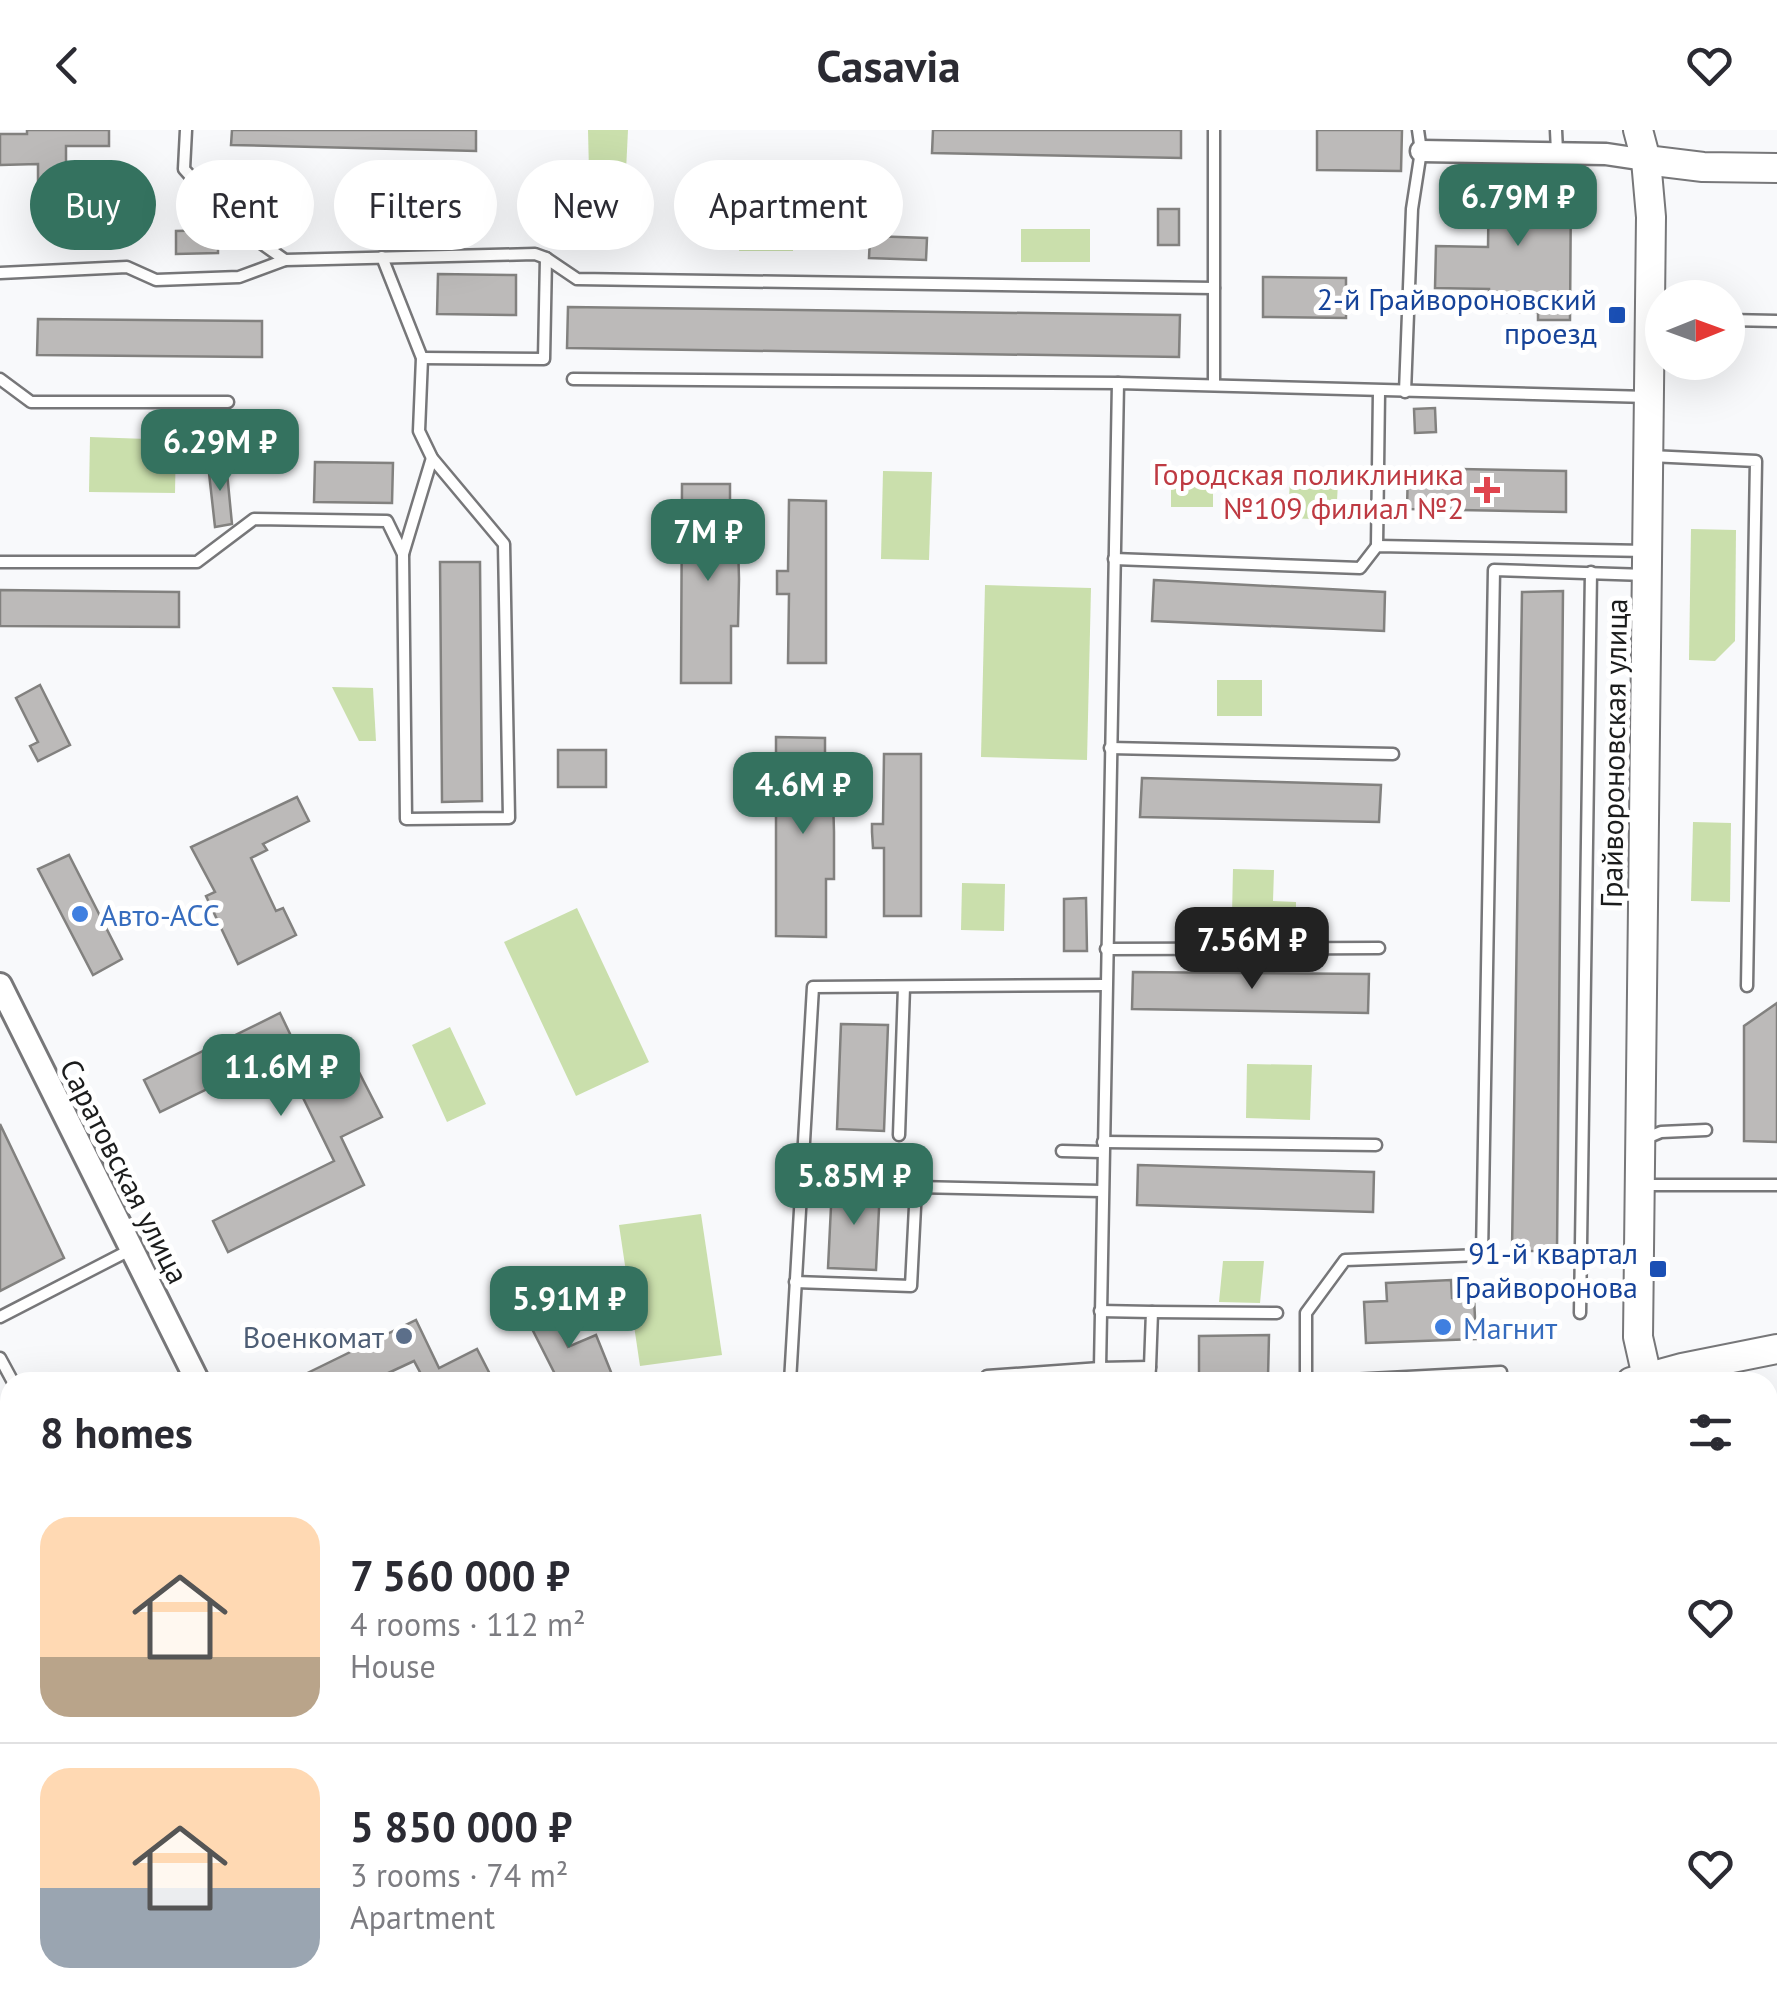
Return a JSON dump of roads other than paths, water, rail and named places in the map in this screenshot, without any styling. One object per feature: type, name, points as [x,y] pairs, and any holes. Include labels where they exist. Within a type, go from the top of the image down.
[{"type":"main road","name":"Грайвороновская улица","points":[[1638,130],[1646,160],[1651,216],[1638,1338],[1641,1372]]},
{"type":"main road","points":[[1646,160],[1702,167],[1777,168]]},
{"type":"main road","points":[[1681,1372],[1777,1350]]},
{"type":"street","points":[[1420,141],[1646,160]]},
{"type":"street","name":"Саратовская улица","points":[[0,986],[193,1372]]},
{"type":"lane","points":[[186,130],[184,169],[231,222],[285,260]]},
{"type":"lane","points":[[1214,130],[1214,384]]},
{"type":"lane","points":[[1556,130],[1557,152]]},
{"type":"lane","points":[[1406,392],[1412,209],[1420,141]]},
{"type":"lane","points":[[0,273],[127,267],[156,280],[238,277],[285,260],[535,254],[577,278],[1214,288]]},
{"type":"lane","points":[[382,256],[422,358],[420,431],[432,458],[504,544],[509,818],[406,819],[403,554],[432,458]]},
{"type":"lane","points":[[422,358],[544,358],[546,258]]},
{"type":"lane","points":[[1745,321],[1777,322]]},
{"type":"lane","points":[[0,379],[31,402],[228,402]]},
{"type":"lane","points":[[573,379],[1214,384],[1379,392],[1650,397]]},
{"type":"lane","points":[[1100,1368],[1118,383]]},
{"type":"lane","points":[[1114,559],[1360,568],[1377,546],[1379,392]]},
{"type":"lane","points":[[1649,456],[1756,461],[1746,986]]},
{"type":"lane","points":[[0,562],[197,562],[254,519],[387,521],[403,554]]},
{"type":"lane","points":[[1377,546],[1648,563]]},
{"type":"lane","points":[[1309,1372],[1306,1313],[1345,1260],[1482,1255],[1494,570],[1591,572],[1648,563]]},
{"type":"lane","points":[[1580,1313],[1591,572]]},
{"type":"lane","points":[[1110,748],[1393,754]]},
{"type":"lane","points":[[1106,949],[1379,948]]},
{"type":"lane","points":[[791,1372],[813,988],[1105,985]]},
{"type":"lane","points":[[899,1135],[904,987]]},
{"type":"lane","points":[[1641,1140],[1661,1132],[1706,1130]]},
{"type":"lane","points":[[1062,1152],[1102,1147],[1376,1145]]},
{"type":"lane","points":[[796,1282],[911,1286],[916,1187],[894,1159],[802,1157]]},
{"type":"lane","points":[[1640,1185],[1777,1185]]},
{"type":"lane","points":[[916,1187],[1102,1191]]},
{"type":"lane","points":[[0,1317],[131,1249]]},
{"type":"lane","points":[[1100,1311],[1277,1313]]},
{"type":"lane","points":[[1150,1372],[1152,1312]]},
{"type":"lane","points":[[1044,1372],[1150,1367]]},
{"type":"place","name":"2-й Грайвороновский проезд","points":[[1617,315]]},
{"type":"place","name":"Городская поликлиника №109 филиал №2","points":[[1487,490]]},
{"type":"place","name":"Авто-АСС","points":[[80,914]]},
{"type":"place","name":"91-й квартал Грайворонова","points":[[1658,1269]]},
{"type":"place","name":"Магнит","points":[[1443,1327]]},
{"type":"place","name":"Военкомат","points":[[404,1336]]}]
